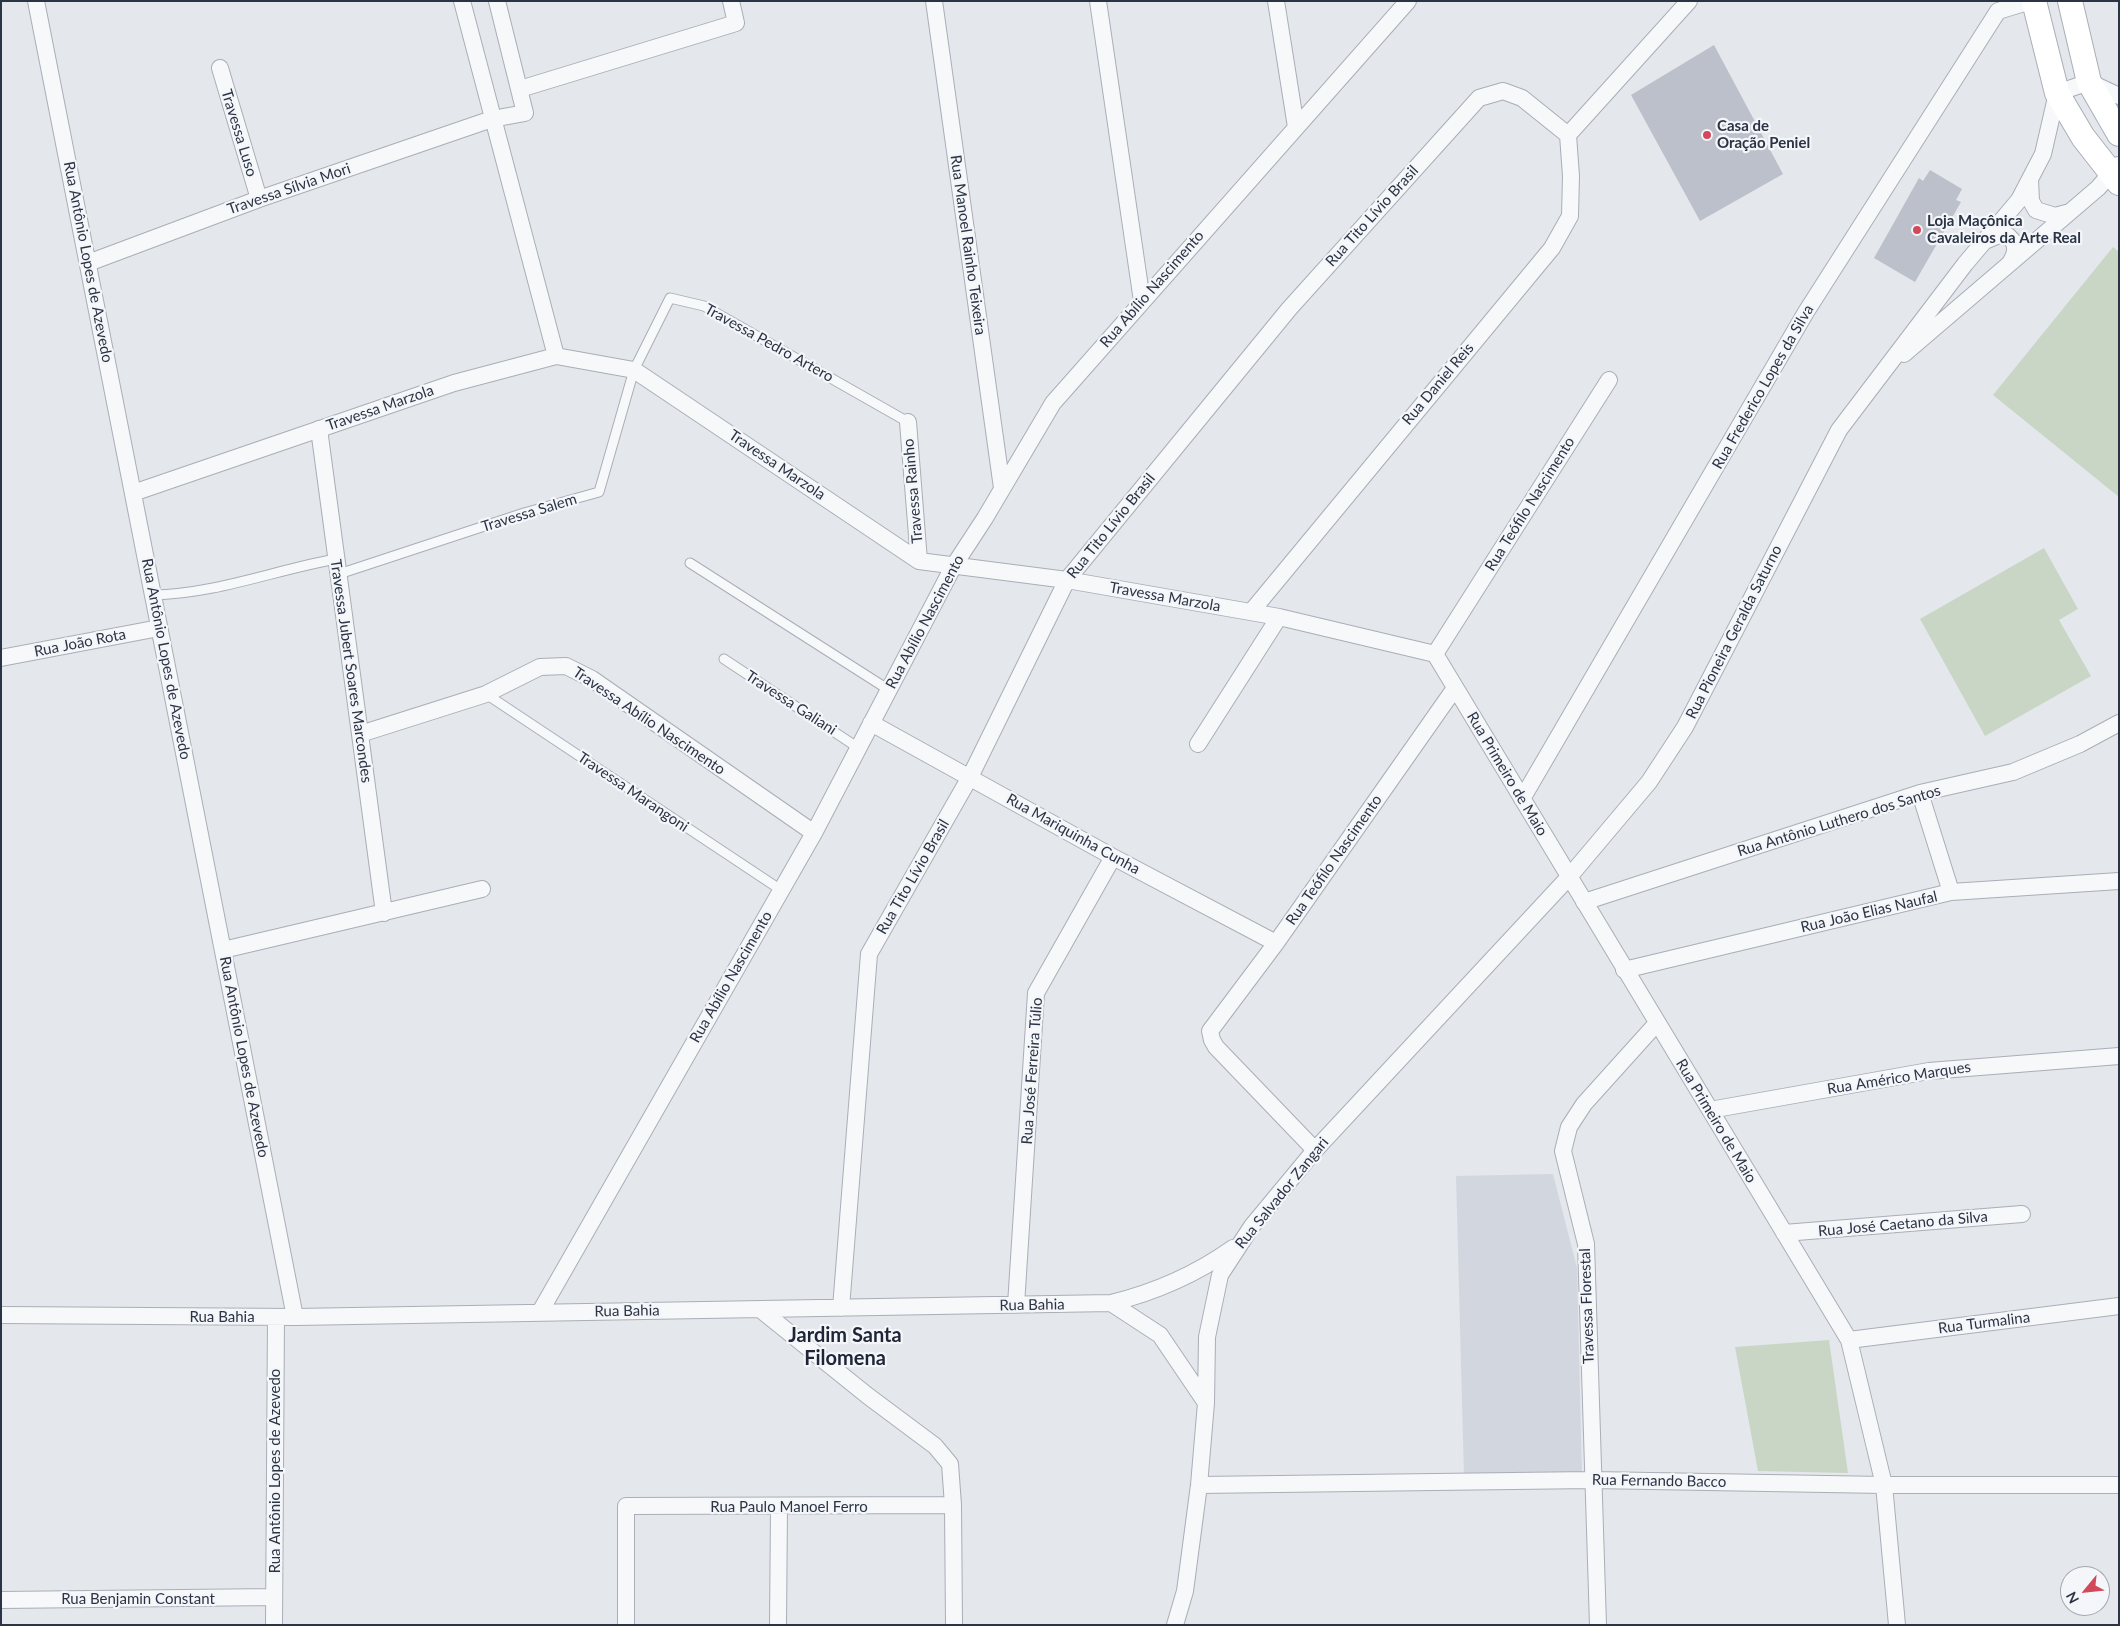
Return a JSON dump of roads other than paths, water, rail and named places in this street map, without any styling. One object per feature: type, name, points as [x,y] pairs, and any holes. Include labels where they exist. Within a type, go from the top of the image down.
[{"type":"street","name":"Rua Antônio Lopes de Azevedo","points":[[36,1],[295,1317]]},
{"type":"street","points":[[462,1],[556,356]]},
{"type":"street","points":[[497,1],[520,89],[736,23],[731,1]]},
{"type":"street","name":"Rua Manoel Rainho Teixeira","points":[[934,1],[1002,488]]},
{"type":"street","points":[[1098,1],[1142,301]]},
{"type":"street","points":[[1276,1],[1296,127]]},
{"type":"street","name":"Rua Abílio Nascimento","points":[[540,1312],[814,833],[857,747],[953,567],[1053,402],[1408,1]]},
{"type":"street","points":[[1568,135],[1689,1]]},
{"type":"street","points":[[2032,1],[2057,93],[2083,137],[2116,174]]},
{"type":"street","name":"Rua Frederico Lopes da Silva","points":[[1522,800],[1806,312],[1998,11],[2032,1]]},
{"type":"street","points":[[2070,1],[2089,82],[2119,134]]},
{"type":"street","name":"Travessa Luso","points":[[220,68],[259,198]]},
{"type":"street","points":[[2057,93],[2089,82],[2119,96]]},
{"type":"street","name":"Travessa Sílvia Mori","points":[[88,263],[259,198],[492,119],[525,113],[520,89]]},
{"type":"street","name":"Rua Tito Lívio Brasil","points":[[841,1308],[869,954],[970,777],[1067,580],[1289,309],[1479,98],[1503,91],[1522,98],[1568,135]]},
{"type":"street","name":"Rua Pioneira Geralda Saturno","points":[[1569,876],[1649,782],[1685,727],[1839,430],[1879,375],[2019,200],[2043,154],[2057,93]]},
{"type":"street","name":"Rua Daniel Reis","points":[[1251,612],[1552,248],[1570,216],[1571,176],[1568,135]]},
{"type":"street","name":"Rua Pioneira Geralda Saturno","points":[[1879,375],[2116,174]]},
{"type":"street","points":[[2030,180],[2031,201],[2036,210],[2055,216],[2070,212]]},
{"type":"street","points":[[1985,241],[2004,233],[2012,238],[2016,247],[2014,257],[2008,265]]},
{"type":"street","name":"Travessa Marzola","points":[[133,493],[454,383],[556,356],[634,370],[919,561],[953,567],[1067,580],[1251,612],[1434,654]]},
{"type":"street","name":"Rua Teófilo Nascimento","points":[[1434,654],[1609,380]]},
{"type":"street","name":"Travessa Rainho","points":[[908,422],[919,561]]},
{"type":"street","name":"Travessa Jubert Soares Marcondes","points":[[319,429],[384,913]]},
{"type":"street","points":[[1198,744],[1278,617]]},
{"type":"street","name":"Rua João Rota","points":[[1,658],[159,628]]},
{"type":"street","name":"Rua Primeiro de Maio","points":[[1434,654],[1849,1340],[1884,1485],[1897,1625]]},
{"type":"street","name":"Travessa Abílio Nascimento","points":[[360,734],[486,694],[540,667],[566,666],[592,679],[814,833]]},
{"type":"street","name":"Rua Teófilo Nascimento","points":[[1315,1150],[1216,1047],[1210,1031],[1276,943],[1455,688]]},
{"type":"street","name":"Rua Mariquinha Cunha","points":[[871,723],[1113,857],[1276,943]]},
{"type":"street","name":"Rua Antônio Luthero dos Santos","points":[[1584,902],[1920,793],[2013,772],[2080,744],[2119,723]]},
{"type":"street","points":[[1920,793],[1951,892]]},
{"type":"street","name":"Rua José Ferreira Túlio","points":[[1016,1305],[1036,993],[1113,857]]},
{"type":"street","name":"Rua Salvador Zangari","points":[[1180,1623],[1199,1485],[1206,1403],[1207,1337],[1220,1275],[1238,1244],[1315,1150],[1569,876]]},
{"type":"street","name":"Rua João Elias Naufal","points":[[1624,970],[1951,892],[2119,881]]},
{"type":"street","points":[[223,950],[482,889]]},
{"type":"street","name":"Travessa Florestal","points":[[1598,1625],[1586,1244],[1563,1151],[1569,1127],[1584,1104],[1657,1023]]},
{"type":"street","name":"Rua Américo Marques","points":[[1710,1110],[1929,1071],[2119,1056]]},
{"type":"street","name":"Rua José Caetano da Silva","points":[[1784,1233],[2022,1214]]},
{"type":"street","name":"Rua Bahia","points":[[1,1315],[295,1317],[1111,1303],[1172,1284],[1208,1266],[1238,1244]]},
{"type":"street","points":[[1111,1303],[1160,1336],[1206,1403]]},
{"type":"street","name":"Rua Turmalina","points":[[1849,1340],[2119,1306]]},
{"type":"street","points":[[761,1310],[868,1396],[935,1446],[950,1464],[953,1505],[954,1625]]},
{"type":"street","name":"Rua Antônio Lopes de Azevedo","points":[[274,1625],[276,1317]]},
{"type":"street","name":"Rua Fernando Bacco","points":[[1199,1485],[1592,1480],[1884,1485],[2119,1485]]},
{"type":"street","name":"Rua Paulo Manoel Ferro","points":[[626,1625],[626,1506],[779,1508],[953,1505]]},
{"type":"street","points":[[778,1625],[779,1508]]},
{"type":"street","name":"Rua Benjamin Constant","points":[[1,1600],[274,1598]]},
{"type":"lane","name":"Travessa Pedro Artero","points":[[634,370],[670,298],[704,306],[908,422]]},
{"type":"lane","name":"Travessa Salem","points":[[338,566],[599,492],[634,370]]},
{"type":"lane","points":[[690,563],[889,690]]},
{"type":"lane","points":[[153,595],[172,595],[338,566]]},
{"type":"lane","name":"Travessa Galiani","points":[[724,659],[857,747]]},
{"type":"lane","name":"Travessa Marangoni","points":[[486,694],[781,890]]},
{"type":"place","name":"Casa de Oração Peniel","points":[[1707,135]]},
{"type":"place","name":"Loja Maçônica Cavaleiros da Arte Real","points":[[1917,230]]},
{"type":"district","name":"Jardim Santa Filomena","points":[[845,1348]]}]
